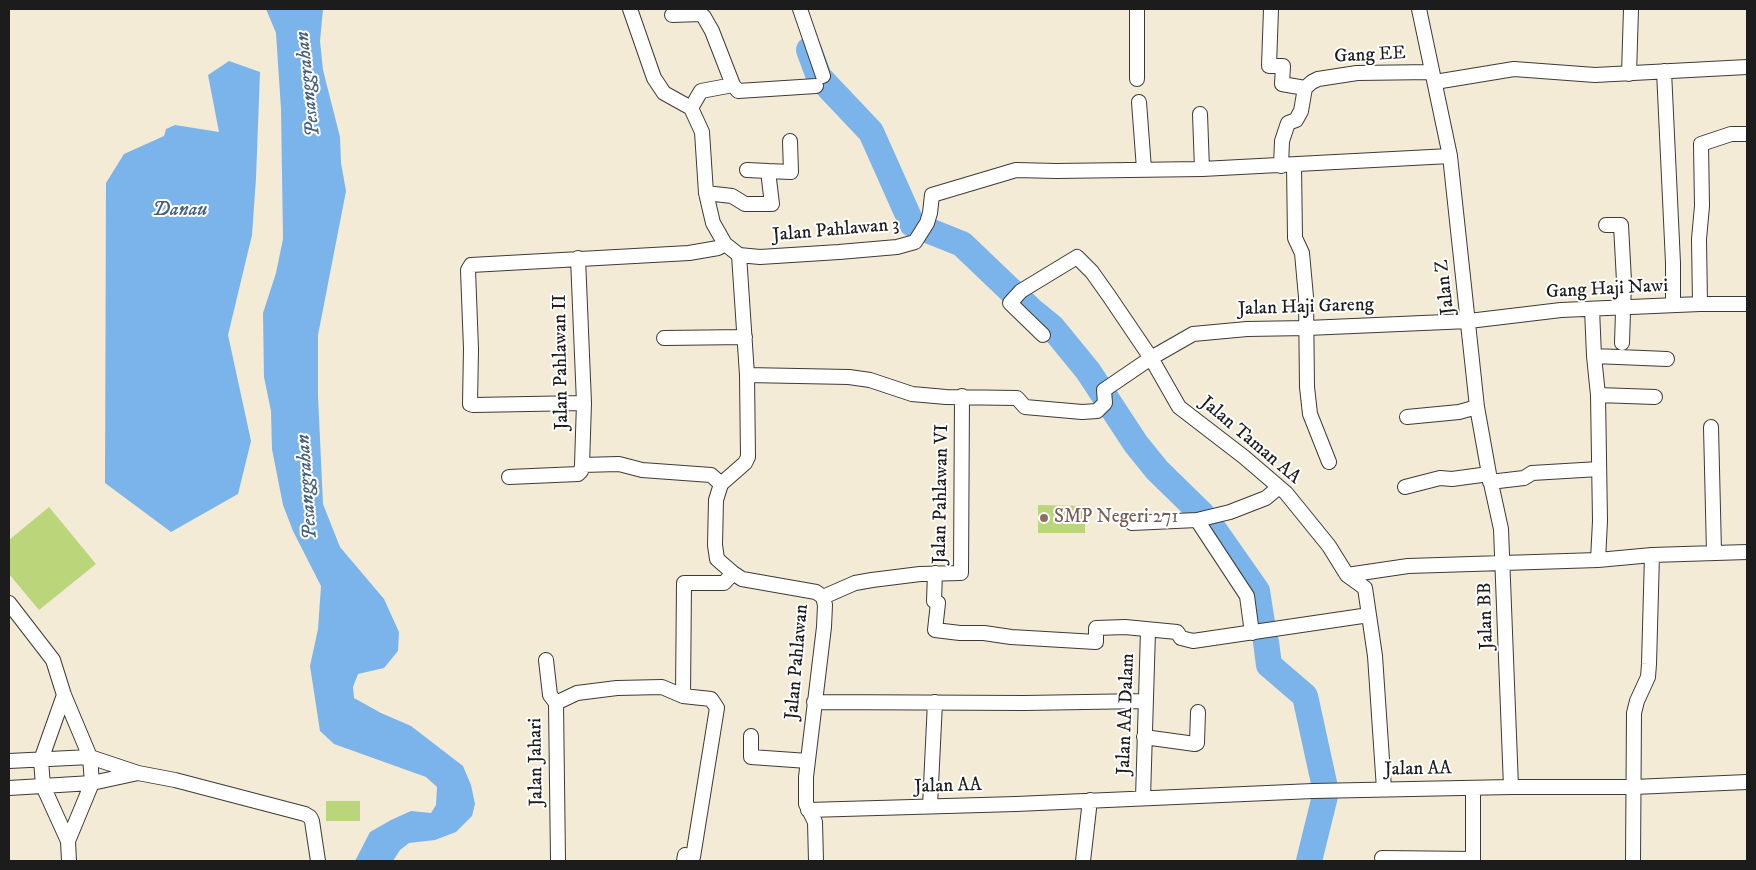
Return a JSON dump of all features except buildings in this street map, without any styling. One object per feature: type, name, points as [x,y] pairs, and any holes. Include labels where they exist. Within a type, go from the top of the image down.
[{"type":"street","points":[[630,9],[654,78],[664,93],[691,108],[702,132],[706,193],[713,223],[725,244],[739,255],[747,375],[748,457],[745,463],[721,484],[716,500],[714,545],[717,559],[732,574],[724,583],[684,583],[683,696]]},
{"type":"street","points":[[672,15],[701,14],[704,17],[733,85],[738,91],[819,81],[800,9]]},
{"type":"street","points":[[1136,9],[1137,79]]},
{"type":"street","points":[[1271,9],[1269,66],[1283,66],[1282,84],[1309,85],[1301,111],[1296,120],[1288,123],[1282,142],[1288,165],[1295,238],[1302,253],[1307,328],[1307,387],[1310,414],[1329,462]]},
{"type":"street","name":"Jalan Z","points":[[1419,9],[1450,156],[1477,408],[1489,478],[1501,528],[1503,562]]},
{"type":"street","points":[[1629,74],[1631,9]]},
{"type":"street","name":"Gang EE","points":[[1309,85],[1318,79],[1357,73],[1434,77],[1514,69],[1629,74],[1747,67]]},
{"type":"street","points":[[1664,71],[1673,263],[1673,305]]},
{"type":"street","points":[[691,108],[701,91],[733,85]]},
{"type":"street","points":[[1139,102],[1144,169],[1202,169],[1450,156]]},
{"type":"street","points":[[1200,114],[1202,169]]},
{"type":"street","points":[[1700,304],[1701,144],[1731,134],[1747,134]]},
{"type":"street","points":[[747,170],[791,172],[790,140]]},
{"type":"street","name":"Jalan Pahlawan 3","points":[[739,255],[760,257],[839,252],[897,247],[915,242],[927,223],[932,195],[1016,170],[1144,169]]},
{"type":"street","points":[[706,193],[732,196],[745,204],[772,204],[768,171]]},
{"type":"street","points":[[1606,225],[1621,225],[1624,281],[1622,343]]},
{"type":"street","points":[[584,402],[470,404],[471,349],[468,270],[471,265],[689,253],[718,248],[725,244]]},
{"type":"street","name":"Jalan Taman AA","points":[[1043,335],[1010,303],[1022,291],[1077,257],[1092,272],[1109,296],[1151,358],[1179,407],[1244,457],[1286,493],[1329,546],[1347,575],[1365,588],[1376,656],[1384,789]]},
{"type":"street","name":"Jalan Pahlawan II","points":[[578,258],[584,402],[582,465]]},
{"type":"street","name":"Gang Haji Nawi","points":[[1469,321],[1562,310],[1700,304],[1747,304]]},
{"type":"street","points":[[1592,309],[1598,395],[1600,521],[1598,560]]},
{"type":"street","name":"Jalan Haji Gareng","points":[[1151,358],[1193,334],[1247,329],[1469,321]]},
{"type":"street","points":[[664,338],[745,337]]},
{"type":"street","points":[[1594,356],[1666,358]]},
{"type":"street","points":[[747,375],[849,377],[870,380],[912,394],[1017,398],[1024,408],[1097,412],[1105,397],[1151,358]]},
{"type":"street","points":[[1598,395],[1655,397]]},
{"type":"street","name":"Jalan Pahlawan VI","points":[[823,597],[855,583],[872,580],[935,573],[961,573],[962,396]]},
{"type":"street","points":[[1407,417],[1459,412],[1477,408]]},
{"type":"street","points":[[1711,427],[1714,552]]},
{"type":"street","points":[[509,476],[578,474],[581,471],[582,465],[619,464],[642,470],[711,475],[721,484]]},
{"type":"street","points":[[1405,487],[1440,478],[1524,478],[1532,472],[1599,469]]},
{"type":"street","points":[[1132,523],[1197,520],[1230,512],[1266,498],[1279,487]]},
{"type":"street","points":[[1197,520],[1247,596],[1252,633]]},
{"type":"street","name":"Jalan BB","points":[[1511,786],[1503,562],[1598,560],[1652,554],[1747,552]]},
{"type":"street","points":[[1633,861],[1634,712],[1648,677],[1650,664],[1652,554]]},
{"type":"street","points":[[1347,575],[1408,566],[1503,562]]},
{"type":"street","points":[[935,573],[934,601],[938,603],[935,630],[960,633],[984,633],[1011,637],[1096,642],[1096,628],[1125,627],[1148,631],[1177,632],[1181,638],[1193,641],[1369,615]]},
{"type":"street","name":"Jalan Pahlawan","points":[[732,574],[742,579],[816,592],[823,597],[825,605],[824,627],[814,702],[806,804],[815,822],[816,861]]},
{"type":"street","points":[[9,602],[53,660],[64,696],[90,757],[92,784],[68,841]]},
{"type":"street","name":"Jalan AA Dalam","points":[[1143,798],[1148,631]]},
{"type":"street","points":[[546,660],[550,695],[556,703]]},
{"type":"street","name":"Jalan Jahari","points":[[558,861],[556,703],[577,693],[617,688],[662,688],[683,696],[711,699],[717,708],[693,856],[685,855],[684,861]]},
{"type":"street","points":[[64,696],[41,760],[43,786],[68,841],[69,861]]},
{"type":"street","points":[[814,702],[1043,703],[1146,701]]},
{"type":"street","points":[[930,806],[935,702]]},
{"type":"street","points":[[1144,737],[1195,744],[1197,742],[1198,712]]},
{"type":"street","points":[[751,736],[750,757],[808,761]]},
{"type":"street","points":[[9,761],[90,757],[138,773],[175,780],[310,817],[318,861]]},
{"type":"street","points":[[9,788],[92,784],[138,773]]},
{"type":"street","name":"Jalan AA","points":[[808,810],[1313,791],[1511,786],[1634,788],[1747,782]]},
{"type":"street","points":[[1382,858],[1473,860],[1473,788]]},
{"type":"street","points":[[1083,861],[1090,800]]},
{"type":"green space","points":[[1038,505],[1085,506],[1085,533],[1038,533]]},
{"type":"green space","points":[[49,507],[96,564],[39,610],[9,574],[9,540]]},
{"type":"green space","points":[[326,801],[360,801],[360,821],[326,821]]},
{"type":"water","name":"Pesanggrahan","points":[[266,9],[323,9],[320,41],[323,70],[340,137],[341,163],[346,191],[318,335],[318,396],[323,504],[340,547],[384,599],[399,632],[398,651],[384,668],[358,674],[353,687],[354,698],[381,713],[411,726],[463,766],[471,785],[475,804],[472,816],[456,832],[435,840],[409,843],[400,850],[393,861],[355,861],[370,832],[411,811],[431,813],[436,805],[437,787],[426,777],[334,744],[320,731],[310,666],[318,629],[321,586],[293,531],[283,505],[272,449],[271,411],[264,377],[263,313],[276,273],[283,239],[281,109],[276,33]]},
{"type":"water","name":"Danau","points":[[229,61],[260,72],[252,235],[228,335],[251,441],[238,494],[171,532],[105,483],[106,183],[124,154],[164,136],[166,129],[175,125],[219,132],[208,75]]},
{"type":"waterway","points":[[809,50],[819,77],[871,132],[912,224],[962,244],[1030,309],[1052,327],[1088,371],[1136,444],[1157,470],[1202,514]]},
{"type":"waterway","points":[[1215,531],[1257,591],[1262,623]]},
{"type":"waterway","points":[[1266,642],[1269,665],[1305,696],[1326,792],[1309,861]]},
{"type":"place","name":"SMP Negeri 271","points":[[1044,518]]}]
